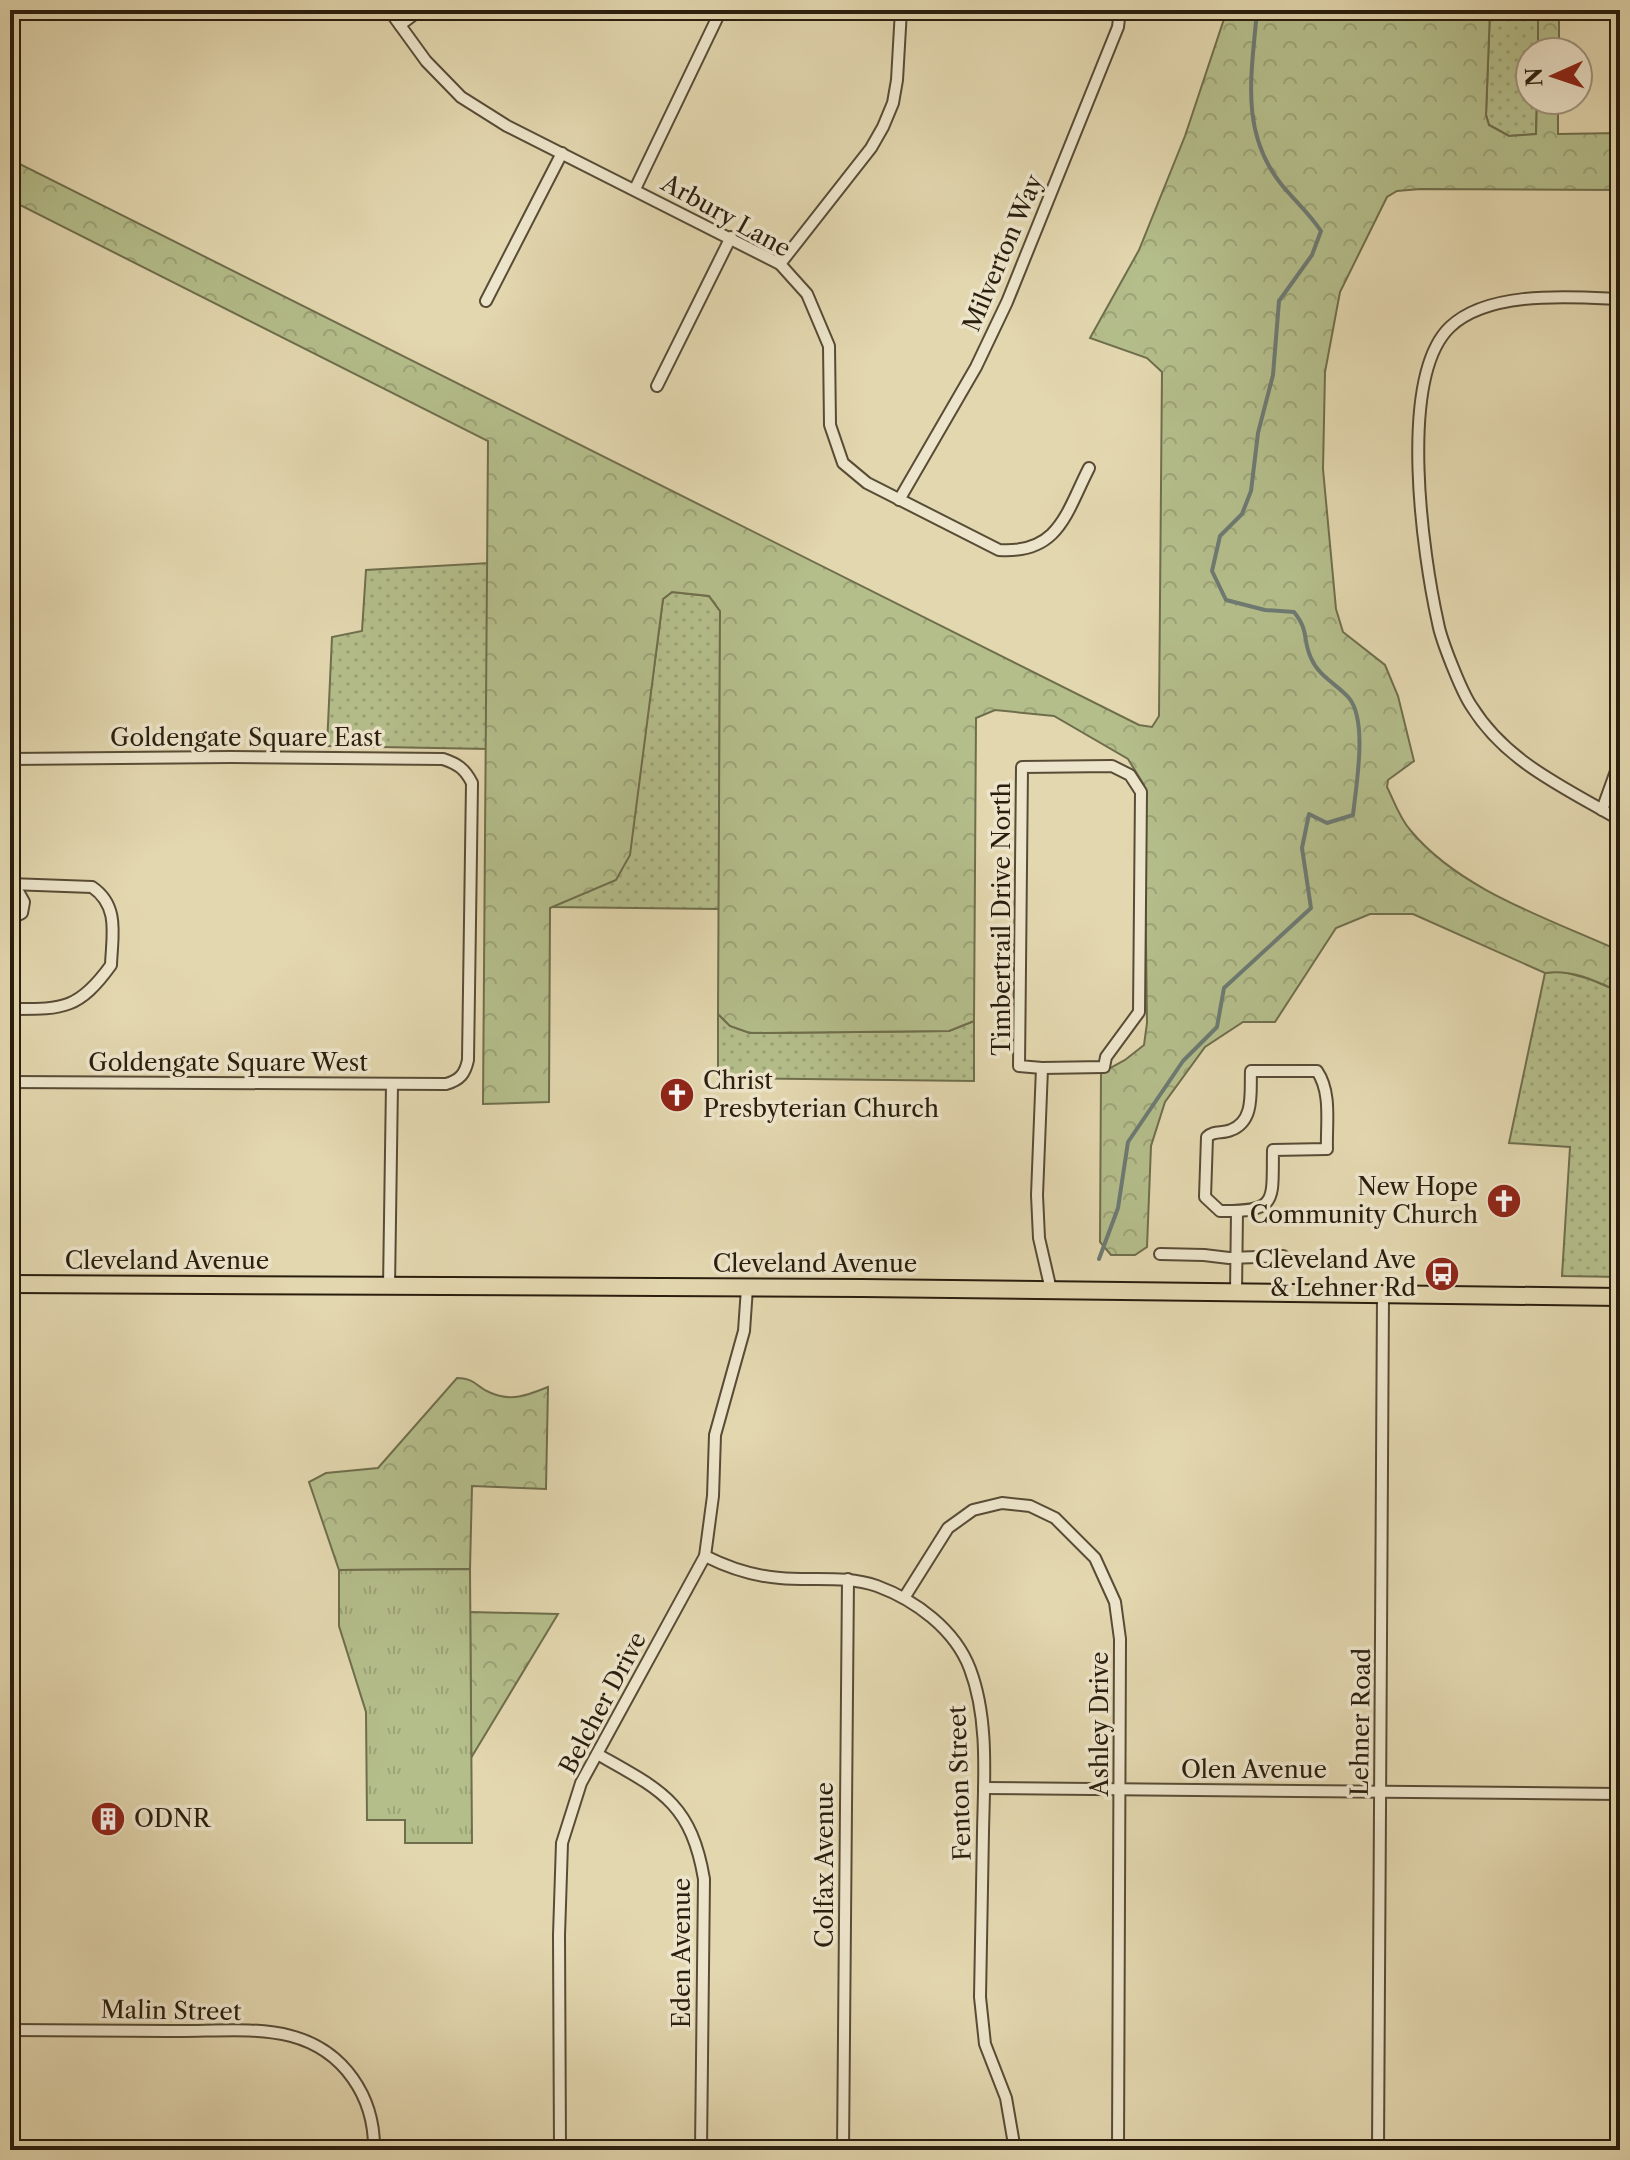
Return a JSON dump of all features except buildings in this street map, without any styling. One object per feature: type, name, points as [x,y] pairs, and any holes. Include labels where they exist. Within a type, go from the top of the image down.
[{"type":"main road","name":"Cleveland Avenue","points":[[10,1284],[1051,1290],[1620,1297]]},
{"type":"street","name":"Arbury Lane","points":[[389,10],[426,61],[461,97],[507,126],[780,264],[807,294],[829,346],[830,425],[843,463],[867,483],[999,550],[1021,551],[1042,544],[1058,530],[1089,468]]},
{"type":"street","points":[[400,25],[420,10]]},
{"type":"street","points":[[635,189],[721,10]]},
{"type":"street","points":[[780,264],[871,148],[883,127],[893,103],[897,80],[901,10]]},
{"type":"street","name":"Milverton Way","points":[[899,500],[976,367],[1007,302],[1118,27],[1120,10]]},
{"type":"street","points":[[486,301],[562,153]]},
{"type":"street","points":[[657,386],[731,237]]},
{"type":"street","points":[[1620,299],[1504,302],[1474,310],[1449,328],[1431,355],[1422,386],[1419,452],[1423,542],[1438,626],[1471,706],[1506,750],[1567,792],[1620,820]]},
{"type":"street","name":"Goldengate Square East","points":[[10,759],[231,757],[443,759],[456,763],[466,771],[472,783],[468,1060],[466,1072],[458,1081],[446,1084]]},
{"type":"street","points":[[1602,810],[1620,760]]},
{"type":"street","name":"Timbertrail Drive North","points":[[1112,766],[1130,775],[1141,792],[1139,1012],[1106,1057],[1104,1067],[1042,1068],[1019,1066],[1022,767],[1112,766]]},
{"type":"street","points":[[10,884],[92,887],[108,902],[112,923],[111,965],[71,1005],[50,1009],[10,1009]]},
{"type":"street","points":[[10,891],[19,893],[24,902],[22,913],[10,919]]},
{"type":"street","name":"Timbertrail Drive North","points":[[1042,1068],[1037,1195],[1039,1238],[1051,1290]]},
{"type":"street","points":[[1251,1071],[1317,1071],[1326,1091],[1327,1149],[1273,1150],[1272,1198],[1266,1206],[1256,1210],[1237,1211],[1220,1211],[1205,1197],[1207,1137],[1214,1132],[1228,1132],[1246,1118],[1250,1105],[1251,1071]]},
{"type":"street","name":"Goldengate Square West","points":[[10,1082],[446,1084]]},
{"type":"street","points":[[389,1287],[392,1084]]},
{"type":"street","points":[[1236,1293],[1237,1211]]},
{"type":"street","points":[[1160,1254],[1237,1258],[1283,1256]]},
{"type":"street","name":"Belcher Drive","points":[[560,2150],[559,1935],[562,1843],[581,1783],[705,1556],[713,1496],[715,1435],[744,1331],[747,1288]]},
{"type":"street","name":"Lehner Road","points":[[1378,2150],[1383,1295]]},
{"type":"street","name":"Ashley Drive","points":[[904,1598],[948,1528],[973,1510],[1002,1503],[1030,1506],[1055,1518],[1095,1558],[1115,1602],[1120,1639],[1118,2150]]},
{"type":"street","name":"Fenton Street","points":[[705,1556],[733,1570],[778,1578],[848,1579],[874,1585],[904,1598],[938,1624],[956,1644],[969,1666],[982,1724],[982,2028],[1006,2098],[1015,2150]]},
{"type":"street","name":"Colfax Avenue","points":[[843,2150],[848,1579]]},
{"type":"street","name":"Eden Avenue","points":[[599,1755],[656,1788],[673,1803],[690,1828],[700,1857],[704,1879],[701,2150]]},
{"type":"street","name":"Olen Avenue","points":[[984,1788],[1620,1794]]},
{"type":"street","name":"Malin Street","points":[[10,2030],[275,2033],[293,2037],[328,2054],[358,2083],[372,2123],[374,2150]]},
{"type":"green space","points":[[1227,10],[1490,10],[1486,115],[1489,125],[1509,136],[1536,134],[1537,116],[1558,116],[1558,134],[1620,133],[1620,190],[1420,189],[1397,191],[1387,197],[1340,292],[1325,372],[1323,469],[1336,609],[1343,632],[1385,665],[1398,696],[1414,761],[1388,780],[1387,787],[1400,815],[1431,852],[1455,871],[1508,902],[1620,951],[1620,992],[1574,974],[1545,973],[1413,914],[1370,914],[1336,928],[1275,1022],[1243,1022],[1205,1047],[1165,1102],[1151,1146],[1147,1247],[1135,1255],[1111,1255],[1100,1242],[1101,1073],[1144,1045],[1147,1023],[1144,785],[1128,759],[1054,716],[995,710],[976,718],[974,1021],[949,1031],[750,1033],[730,1026],[718,1014],[720,611],[709,596],[672,592],[663,599],[630,855],[616,880],[550,908],[549,1102],[483,1104],[488,441],[10,200],[10,159],[1139,725],[1152,727],[1159,716],[1162,372],[1147,358],[1090,338],[1139,250],[1185,136]]},
{"type":"green space","points":[[1490,10],[1538,10],[1538,36],[1514,36],[1514,116],[1537,116],[1536,134],[1509,136],[1489,125],[1486,115]]},
{"type":"green space","points":[[1538,10],[1559,10],[1559,36],[1538,36]]},
{"type":"green space","points":[[489,563],[488,749],[327,746],[332,637],[362,631],[366,570]]},
{"type":"green space","points":[[672,592],[709,596],[720,611],[719,909],[550,907],[615,880],[629,855],[663,599]]},
{"type":"green space","points":[[1560,971],[1620,992],[1620,1277],[1562,1276],[1570,1147],[1509,1143],[1545,973]]},
{"type":"green space","points":[[718,1014],[730,1026],[750,1033],[949,1031],[974,1021],[974,1081],[718,1078]]},
{"type":"green space","points":[[457,1378],[469,1380],[486,1391],[506,1397],[527,1395],[548,1387],[546,1489],[472,1486],[470,1569],[339,1570],[309,1482],[326,1473],[378,1468]]},
{"type":"green space","points":[[470,1569],[472,1843],[405,1843],[405,1820],[367,1820],[366,1712],[339,1626],[339,1570]]},
{"type":"green space","points":[[470,1612],[558,1614],[471,1758]]},
{"type":"waterway","points":[[1099,1259],[1118,1208],[1128,1142],[1183,1061],[1217,1027],[1224,988],[1311,908],[1302,848],[1309,814],[1327,823],[1353,815],[1359,737],[1355,708],[1349,698],[1314,665],[1304,630],[1294,612],[1265,610],[1226,600],[1212,571],[1220,536],[1242,514],[1251,491],[1258,433],[1273,375],[1279,301],[1312,255],[1321,231],[1281,184],[1259,143],[1251,100],[1257,10]]},
{"type":"place","name":"Christ Presbyterian Church","points":[[677,1095]]},
{"type":"place","name":"New Hope Community Church","points":[[1504,1201]]},
{"type":"place","name":"Cleveland Ave & Lehner Rd","points":[[1442,1274]]},
{"type":"place","name":"ODNR","points":[[108,1819]]}]
